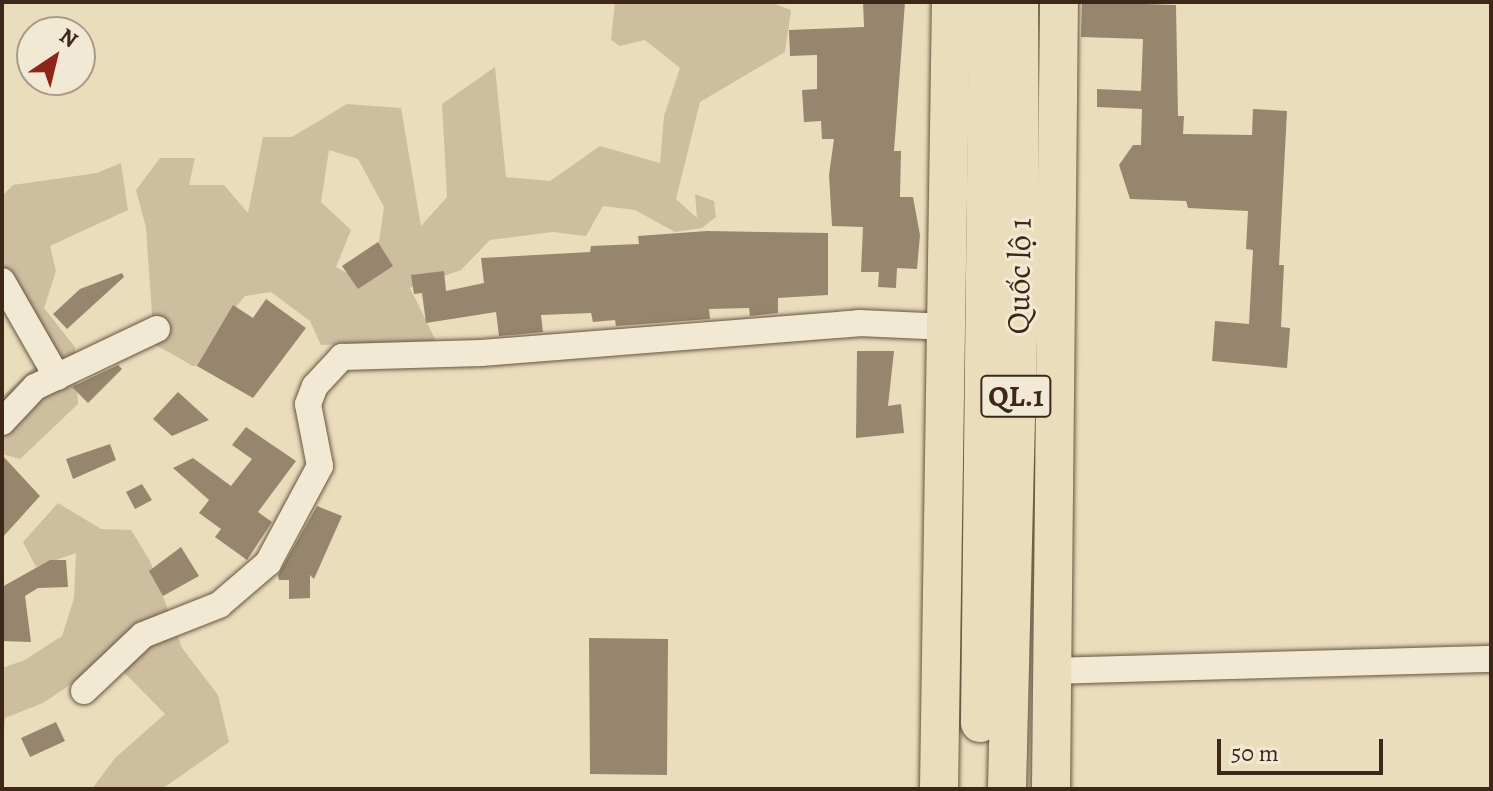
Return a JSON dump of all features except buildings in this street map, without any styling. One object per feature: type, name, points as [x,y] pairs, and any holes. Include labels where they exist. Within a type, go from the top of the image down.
[{"type":"highway","name":"QL.1","points":[[939,789],[951,2]]},
{"type":"highway","name":"Quốc lộ 1","points":[[988,2],[1007,789]]},
{"type":"highway","name":"Quốc lộ 1","points":[[980,789],[1000,447],[1019,2]]},
{"type":"highway","name":"Quốc lộ 1","points":[[1051,789],[1059,2]]},
{"type":"highway","points":[[945,446],[1053,448]]},
{"type":"street","points":[[2,281],[57,377]]},
{"type":"street","points":[[84,691],[143,635],[219,605],[268,563],[320,466],[308,404],[311,395],[342,357],[481,353],[859,323],[948,327]]},
{"type":"street","points":[[2,422],[23,395],[157,329]]},
{"type":"street","points":[[1053,671],[1491,659]]},
{"type":"shaded area","points":[[615,2],[770,2],[791,10],[785,52],[700,102],[676,199],[697,218],[695,194],[714,201],[716,217],[702,228],[675,232],[635,210],[603,206],[586,236],[553,232],[490,240],[461,270],[410,288],[436,341],[321,345],[310,321],[271,292],[245,296],[222,324],[217,365],[193,366],[154,344],[146,228],[136,190],[160,158],[195,158],[189,185],[224,185],[248,213],[263,137],[292,137],[347,104],[401,108],[421,226],[447,197],[442,104],[495,67],[506,177],[550,181],[600,146],[660,163],[664,116],[680,68],[645,40],[620,46],[611,40]],"holes":[[[329,150],[358,159],[384,207],[378,248],[359,280],[336,267],[351,230],[321,202]]]},
{"type":"shaded area","points":[[121,163],[128,210],[50,246],[56,271],[44,308],[75,347],[78,404],[20,459],[2,454],[2,397],[45,357],[2,309],[2,196],[13,185],[97,173]]},
{"type":"shaded area","points":[[58,503],[101,529],[131,530],[150,561],[182,648],[218,695],[229,742],[162,789],[92,789],[115,758],[165,714],[110,658],[43,703],[5,718],[2,760],[2,668],[25,660],[62,636],[74,598],[76,553],[36,567],[23,542]]}]
